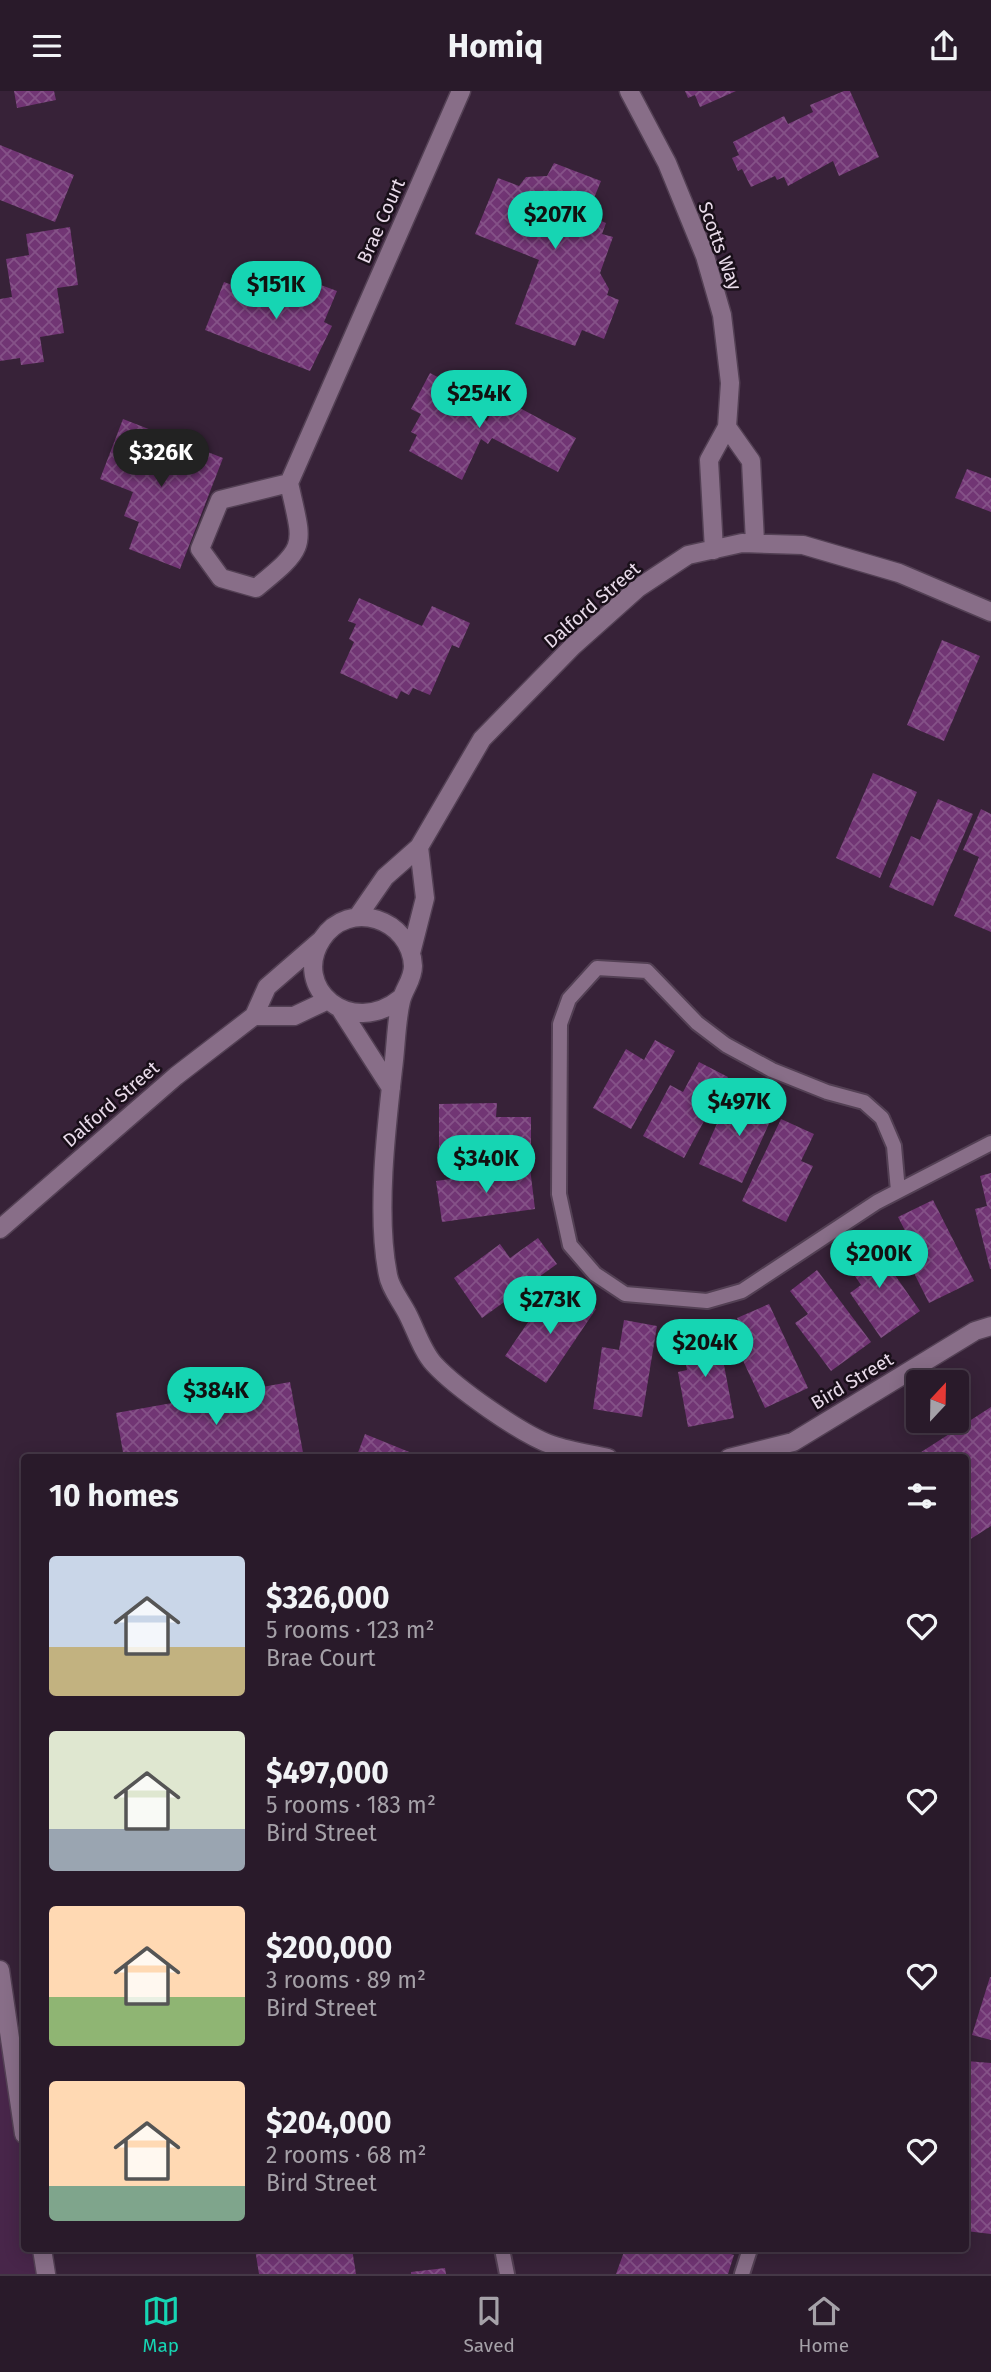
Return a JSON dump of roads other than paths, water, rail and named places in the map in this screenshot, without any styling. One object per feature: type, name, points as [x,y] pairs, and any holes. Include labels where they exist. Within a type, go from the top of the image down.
[{"type":"street","name":"Brae Court","points":[[289,482],[461,91]]},
{"type":"street","name":"Scotts Way","points":[[629,91],[667,163],[705,256],[722,315],[730,383],[727,427],[709,460],[714,550]]},
{"type":"street","points":[[727,427],[751,461],[755,542]]},
{"type":"street","points":[[289,482],[302,538],[290,560],[256,587],[221,578],[200,549],[220,500],[289,482]]},
{"type":"street","name":"Dalford Street","points":[[358,916],[385,877],[419,847],[482,739],[573,646],[638,589],[688,555],[755,542],[803,545],[899,573],[991,612]]},
{"type":"street","points":[[411,953],[425,898],[419,847]]},
{"type":"street","points":[[391,1088],[335,1005],[319,987],[314,971],[315,955],[321,940],[332,928],[358,916],[378,918],[393,926],[404,938],[411,953],[413,969],[401,998],[385,1151],[388,1277],[433,1363],[491,1409],[551,1445],[590,1454]]},
{"type":"street","name":"Dalford Street","points":[[0,1229],[176,1076],[254,1016],[267,987],[321,940]]},
{"type":"street","points":[[254,1016],[294,1016],[335,1005],[357,1015],[373,1014],[389,1009],[401,998]]},
{"type":"street","name":"Bird Street","points":[[772,1452],[793,1442],[975,1331],[991,1325]]},
{"type":"street","points":[[0,1970],[21,2114]]},
{"type":"street","points":[[42,2252],[46,2274]]},
{"type":"lane","points":[[898,1191],[894,1146],[882,1118],[863,1102],[827,1092],[772,1070],[726,1045],[697,1023],[647,971],[597,968],[569,999],[560,1024],[559,1193],[570,1245],[595,1274],[625,1294],[707,1301],[742,1291],[773,1268],[898,1191],[991,1143]]},
{"type":"lane","points":[[503,2252],[507,2274]]},
{"type":"lane","points":[[742,2274],[749,2252]]}]
